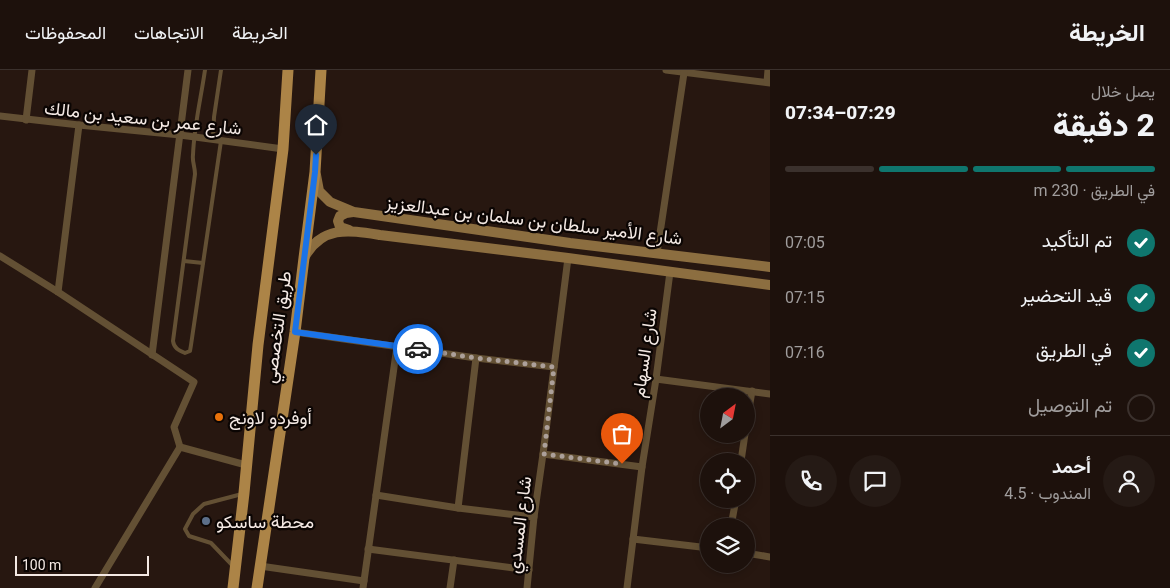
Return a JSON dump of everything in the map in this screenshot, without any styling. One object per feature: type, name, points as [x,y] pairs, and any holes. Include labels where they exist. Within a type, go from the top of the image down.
[{"type":"main road","name":"طريق التخصصي","points":[[233,588],[258,345],[283,149],[288,70]]},
{"type":"main road","name":"طريق التخصصي","points":[[257,588],[295,332],[315,172],[321,70]]},
{"type":"street","points":[[26,120],[32,70]]},
{"type":"street","points":[[152,355],[188,70]]},
{"type":"street","points":[[666,70],[768,82],[768,70]]},
{"type":"street","points":[[657,253],[684,73]]},
{"type":"street","name":"شارع عمر بن سعيد بن مالك","points":[[0,116],[79,126],[180,135],[283,149]]},
{"type":"street","points":[[58,292],[79,126]]},
{"type":"street","name":"شارع الأمير سلطان بن سلمان بن عبدالعزيز","points":[[315,172],[319,191],[330,202],[354,212],[570,244],[770,267]]},
{"type":"street","points":[[353,231],[340,227],[338,221],[340,216],[354,212]]},
{"type":"street","name":"شارع الأمير سلطان بن سلمان بن عبدالعزيز","points":[[304,258],[320,238],[341,231],[353,231],[770,285]]},
{"type":"street","points":[[0,256],[194,382],[174,427],[180,446],[95,588]]},
{"type":"street","name":"شارع المسدي","points":[[527,588],[534,517],[544,454],[568,258]]},
{"type":"street","name":"شارع السهام","points":[[627,588],[670,272]]},
{"type":"street","points":[[295,332],[476,358],[554,367]]},
{"type":"street","points":[[260,566],[364,584],[397,346]]},
{"type":"street","points":[[458,508],[476,358]]},
{"type":"street","points":[[656,379],[728,388]]},
{"type":"street","points":[[755,392],[770,394]]},
{"type":"street","points":[[180,446],[246,465]]},
{"type":"street","points":[[544,454],[642,467]]},
{"type":"street","points":[[376,495],[458,508],[534,517]]},
{"type":"street","points":[[633,539],[700,547]]},
{"type":"street","points":[[368,549],[529,570]]},
{"type":"street","points":[[755,554],[770,556]]},
{"type":"street","points":[[450,588],[454,560]]},
{"type":"lane","points":[[205,70],[192,156],[195,174],[173,341],[178,350],[185,353],[190,350],[203,263],[217,140],[214,118],[221,70]]},
{"type":"lane","points":[[184,261],[203,263]]},
{"type":"lane","points":[[235,569],[210,543],[188,536],[185,530],[193,514],[204,504],[244,493]]},
{"type":"way so far","points":[[418,349],[554,367],[544,454],[622,464]]},
{"type":"place","name":"أوفردو لاونج","points":[[219,417]]},
{"type":"place","name":"محطة ساسكو","points":[[206,521]]},
{"type":"route","points":[[316,155],[295,332],[418,349]]}]
